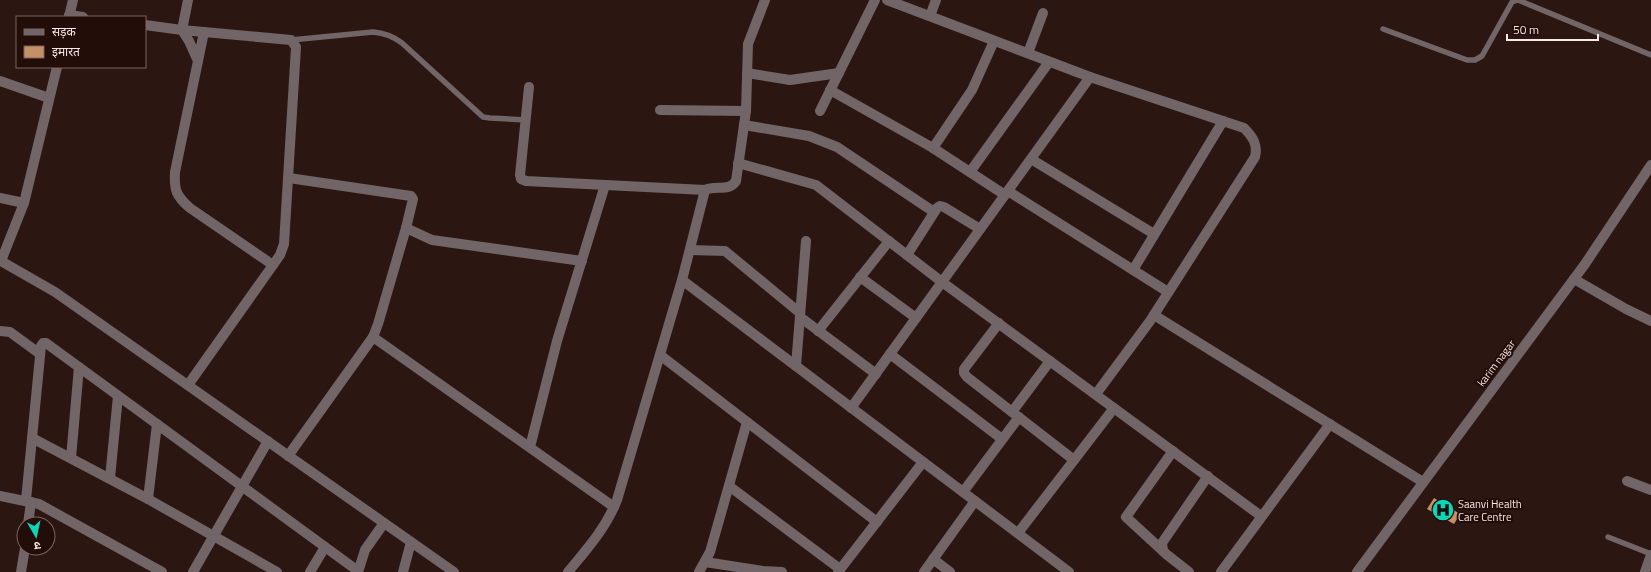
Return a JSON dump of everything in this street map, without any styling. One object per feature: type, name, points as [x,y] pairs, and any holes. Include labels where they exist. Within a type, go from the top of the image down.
[{"type":"street","points":[[69,16],[72,0]]},
{"type":"street","points":[[188,0],[182,30],[190,41],[198,61]]},
{"type":"street","points":[[530,87],[520,175],[521,179],[526,181],[705,190],[710,187],[728,188],[736,181],[744,125],[746,110],[748,44],[765,0]]},
{"type":"street","points":[[820,111],[875,0]]},
{"type":"street","points":[[887,0],[1090,77],[1244,128],[1256,144],[1257,150],[1255,157],[1154,315],[1096,394]]},
{"type":"street","points":[[930,16],[936,0]]},
{"type":"street","points":[[1028,54],[1043,13]]},
{"type":"street","points":[[146,25],[291,40],[296,47],[284,244],[280,255],[188,385]]},
{"type":"street","points":[[204,32],[175,172],[176,192],[182,201],[190,208],[273,265]]},
{"type":"street","points":[[933,148],[972,90],[994,40]]},
{"type":"street","points":[[970,172],[1049,62]]},
{"type":"street","points":[[57,68],[24,203],[1,266],[55,292],[454,572]]},
{"type":"street","points":[[747,73],[790,80],[839,73]]},
{"type":"street","points":[[851,408],[1090,77]]},
{"type":"street","points":[[0,81],[50,98]]},
{"type":"street","points":[[830,90],[933,148],[1168,292]]},
{"type":"street","points":[[660,110],[746,110]]},
{"type":"street","points":[[1133,270],[1223,121]]},
{"type":"street","points":[[744,125],[809,136],[837,147],[934,212]]},
{"type":"street","points":[[1031,159],[1154,234]]},
{"type":"street","points":[[738,163],[816,185],[942,282],[1262,516]]},
{"type":"street","name":"karim nagar","points":[[1357,572],[1574,279],[1651,165]]},
{"type":"street","points":[[288,456],[373,337],[406,228],[413,199],[411,196],[289,178]]},
{"type":"street","points":[[530,447],[557,342],[605,185]]},
{"type":"street","points":[[568,572],[603,528],[614,507],[682,280],[705,190]]},
{"type":"street","points":[[0,198],[24,203]]},
{"type":"street","points":[[907,255],[934,212],[940,206],[980,229]]},
{"type":"street","points":[[406,228],[420,236],[432,240],[582,261]]},
{"type":"street","points":[[796,366],[806,241]]},
{"type":"street","points":[[818,331],[889,241]]},
{"type":"street","points":[[690,250],[725,251],[818,331],[876,374]]},
{"type":"street","points":[[860,277],[916,318]]},
{"type":"street","points":[[1574,279],[1626,309],[1651,321]]},
{"type":"street","points":[[682,280],[1069,572]]},
{"type":"street","points":[[1154,315],[1423,482]]},
{"type":"street","points":[[999,323],[964,369],[964,373],[1015,415],[1074,460]]},
{"type":"street","points":[[0,331],[10,332],[40,354]]},
{"type":"street","points":[[373,337],[614,507]]},
{"type":"street","points":[[28,516],[32,438],[40,354],[41,346],[46,343],[358,571],[365,550],[384,523]]},
{"type":"street","points":[[890,354],[1002,439]]},
{"type":"street","points":[[660,355],[877,522]]},
{"type":"street","points":[[963,492],[1002,439],[1015,415],[1050,361]]},
{"type":"street","points":[[71,458],[79,367]]},
{"type":"street","points":[[110,478],[118,396]]},
{"type":"street","points":[[1018,533],[1114,408]]},
{"type":"street","points":[[699,572],[706,562],[747,422]]},
{"type":"street","points":[[148,499],[157,424]]},
{"type":"street","points":[[1221,572],[1330,424]]},
{"type":"street","points":[[32,438],[110,478],[277,572]]},
{"type":"street","points":[[193,572],[268,441]]},
{"type":"street","points":[[1173,451],[1126,518],[1189,572]]},
{"type":"street","points":[[729,486],[839,571],[923,462]]},
{"type":"street","points":[[1163,551],[1162,543],[1208,476]]},
{"type":"street","points":[[1627,481],[1651,490]]},
{"type":"street","points":[[0,496],[39,504],[162,572]]},
{"type":"street","points":[[924,572],[975,501]]},
{"type":"street","points":[[403,572],[411,542]]},
{"type":"street","points":[[310,572],[325,547]]},
{"type":"street","points":[[1645,572],[1651,554]]},
{"type":"street","points":[[21,572],[24,556]]},
{"type":"street","points":[[933,559],[950,572]]},
{"type":"street","points":[[706,562],[763,571],[782,572]]},
{"type":"lane","points":[[1383,29],[1467,60],[1475,60],[1482,56],[1510,1],[1518,0],[1651,55]]},
{"type":"lane","points":[[291,40],[373,32],[383,33],[402,43],[483,117],[526,120]]},
{"type":"lane","points":[[1608,537],[1651,554]]},
{"type":"building","points":[[1434,498],[1460,514],[1454,524],[1427,509]]},
{"type":"place","name":"Saanvi Health Care Centre","points":[[1443,510]]}]
